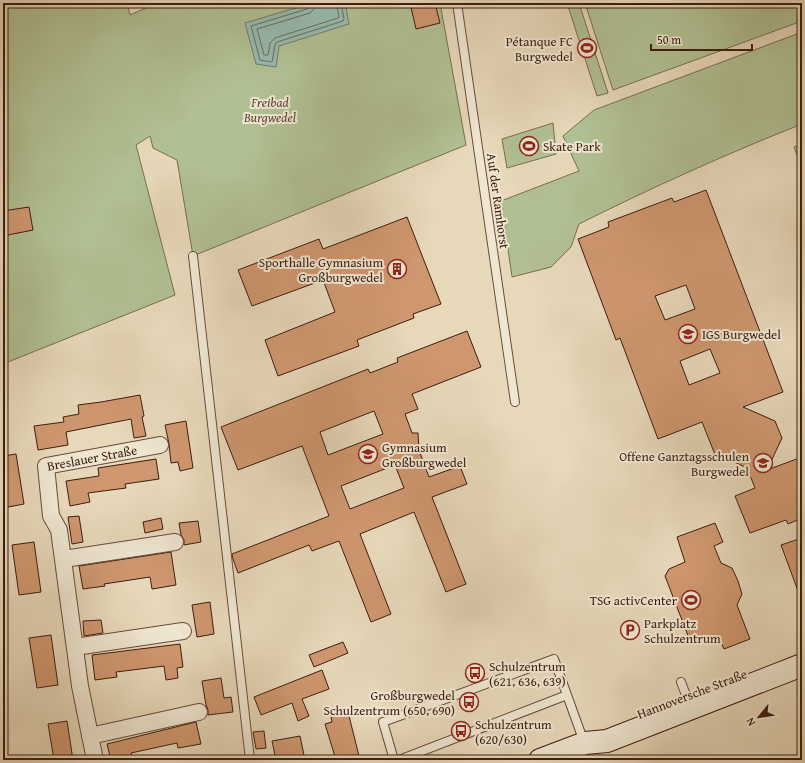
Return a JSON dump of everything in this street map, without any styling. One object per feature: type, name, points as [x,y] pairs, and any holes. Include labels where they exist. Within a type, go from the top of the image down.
[{"type":"main road","name":"Hannoversche Straße","points":[[540,760],[585,743],[608,740],[686,696],[802,651]]},
{"type":"main road","name":"Hannoversche Straße","points":[[686,696],[802,665]]},
{"type":"street","name":"Breslauer Straße","points":[[95,760],[80,686],[59,530],[51,516],[46,466],[160,445]]},
{"type":"street","points":[[64,559],[175,542]]},
{"type":"street","points":[[75,648],[184,631]]},
{"type":"street","points":[[90,736],[199,712]]},
{"type":"lane","name":"Auf der Ramhorst","points":[[457,3],[515,402]]},
{"type":"lane","points":[[193,256],[250,760]]},
{"type":"lane","points":[[394,760],[383,722],[554,659],[566,695],[585,743]]},
{"type":"lane","points":[[399,760],[566,695]]},
{"type":"green space","name":"Freibad Burgwedel","points":[[3,3],[127,3],[130,15],[157,3],[440,3],[466,145],[193,256],[177,160],[153,148],[150,136],[136,145],[175,295],[3,364]]},
{"type":"green space","name":"Pétanque FC Burgwedel","points":[[567,3],[579,3],[608,93],[597,96]]},
{"type":"green space","points":[[585,3],[802,3],[802,21],[613,90]]},
{"type":"green space","points":[[802,32],[802,124],[689,172],[579,224],[571,247],[551,267],[512,277],[501,201],[579,171],[563,136],[594,110]]},
{"type":"green space","name":"Skate Park","points":[[553,123],[556,154],[507,168],[502,139]]},
{"type":"green space","points":[[802,144],[802,168],[794,147]]},
{"type":"water","points":[[312,3],[345,3],[349,24],[279,46],[276,67],[256,64],[245,23]]},
{"type":"building","points":[[410,3],[435,3],[440,23],[416,29]]},
{"type":"building","points":[[706,190],[783,392],[743,407],[775,421],[782,438],[767,470],[802,457],[802,518],[788,524],[786,520],[750,533],[735,496],[755,488],[747,468],[726,458],[718,462],[702,422],[658,439],[620,338],[616,340],[578,239],[609,227],[608,222],[672,198],[674,202]],"holes":[[[686,285],[695,309],[665,320],[655,296]],[[710,349],[720,373],[689,385],[680,361]]]},
{"type":"building","points":[[29,207],[33,230],[3,236],[3,211]]},
{"type":"building","points":[[407,217],[441,304],[413,314],[414,318],[357,340],[359,346],[278,376],[265,340],[335,312],[323,280],[252,306],[238,270],[319,239],[323,249]]},
{"type":"building","points":[[467,331],[481,367],[412,394],[418,409],[405,414],[412,433],[418,433],[419,450],[429,477],[460,466],[467,484],[432,497],[466,584],[446,592],[414,512],[360,534],[391,614],[371,622],[339,541],[312,551],[309,545],[238,573],[232,554],[329,516],[302,446],[238,470],[221,427],[368,369],[370,373],[398,362],[397,358]],"holes":[[[374,411],[383,434],[328,455],[320,432]],[[395,465],[404,488],[350,509],[341,486]]]},
{"type":"building","points":[[140,395],[144,416],[142,417],[146,436],[134,438],[131,419],[66,432],[68,445],[38,450],[34,426],[64,422],[63,417],[79,414],[78,405]]},
{"type":"building","points":[[186,421],[193,468],[180,471],[178,462],[171,463],[165,425]]},
{"type":"building","points":[[16,454],[24,504],[3,508],[3,456]]},
{"type":"building","points":[[156,459],[159,479],[125,484],[126,488],[88,493],[90,502],[70,506],[66,481],[99,476],[98,468]]},
{"type":"building","points":[[79,516],[83,542],[72,544],[68,517]]},
{"type":"building","points":[[161,518],[163,529],[145,533],[143,522]]},
{"type":"building","points":[[198,521],[201,542],[184,545],[179,523]]},
{"type":"building","points":[[715,523],[723,542],[714,546],[721,563],[732,568],[738,581],[742,594],[737,605],[750,639],[724,649],[718,636],[698,644],[690,641],[665,576],[669,569],[685,562],[677,537]]},
{"type":"building","points":[[802,538],[802,599],[801,599],[781,545]]},
{"type":"building","points":[[34,542],[41,592],[19,595],[12,545]]},
{"type":"building","points":[[171,552],[176,585],[152,589],[150,577],[104,584],[105,586],[83,589],[79,566]]},
{"type":"building","points":[[210,602],[214,634],[197,637],[192,605]]},
{"type":"building","points":[[101,620],[103,633],[84,636],[83,621]]},
{"type":"building","points":[[51,635],[58,685],[37,688],[29,638]]},
{"type":"building","points":[[343,642],[348,653],[314,667],[309,655]]},
{"type":"building","points":[[180,644],[183,667],[177,668],[178,678],[166,680],[164,666],[116,672],[117,677],[95,680],[92,655]]},
{"type":"building","points":[[322,670],[329,689],[302,699],[309,716],[298,721],[292,703],[261,715],[254,697]]},
{"type":"building","points":[[221,678],[224,698],[231,697],[233,712],[208,715],[202,681]]},
{"type":"building","points":[[348,712],[360,760],[336,760],[325,724],[332,722],[331,717]]},
{"type":"building","points":[[67,721],[73,760],[54,760],[48,724]]},
{"type":"building","points":[[196,722],[201,744],[178,748],[177,743],[131,753],[132,756],[111,760],[107,744]]},
{"type":"building","points":[[264,731],[266,748],[256,749],[253,732]]},
{"type":"building","points":[[300,736],[305,760],[276,760],[272,741]]},
{"type":"place","name":"Pétanque FC Burgwedel","points":[[587,48]]},
{"type":"place","name":"Skate Park","points":[[529,146]]},
{"type":"place","name":"Sporthalle Gymnasium Großburgwedel","points":[[397,269]]},
{"type":"place","name":"IGS Burgwedel","points":[[688,334]]},
{"type":"place","name":"Gymnasium Großburgwedel","points":[[368,454]]},
{"type":"place","name":"Offene Ganztagsschulen Burgwedel","points":[[763,463]]},
{"type":"place","name":"TSG activCenter","points":[[691,600]]},
{"type":"place","name":"Parkplatz Schulzentrum","points":[[630,630]]},
{"type":"place","name":"Schulzentrum (621, 636, 639)","points":[[475,673]]},
{"type":"place","name":"Großburgwedel Schulzentrum (650, 690)","points":[[469,702]]},
{"type":"place","name":"Schulzentrum (620/630)","points":[[461,731]]}]
